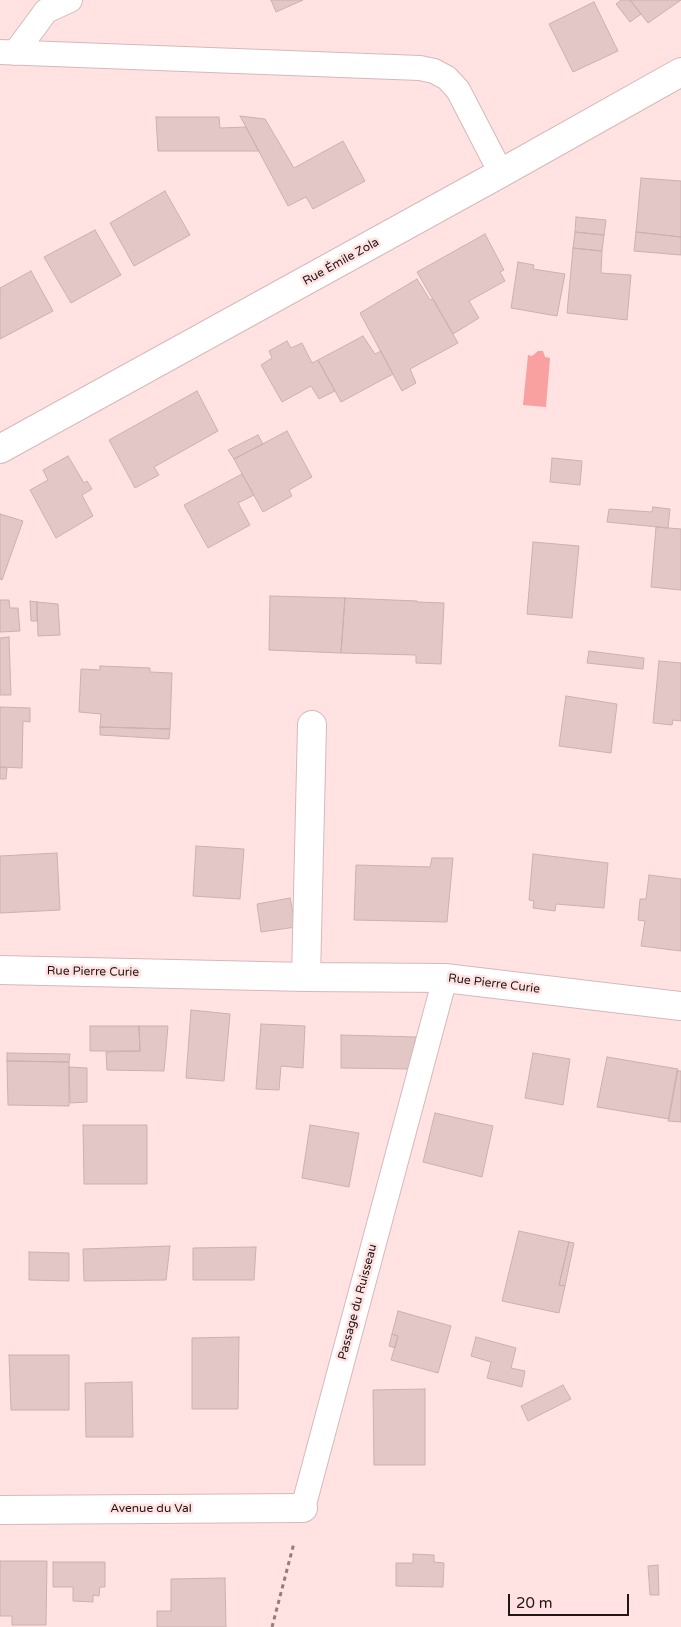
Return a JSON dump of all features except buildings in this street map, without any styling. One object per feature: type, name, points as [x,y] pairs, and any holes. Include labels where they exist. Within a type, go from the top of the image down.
[{"type":"street","name":"Rue Émile Zola","points":[[0,449],[681,72]]},
{"type":"street","points":[[306,977],[312,725]]},
{"type":"street","name":"Rue Pierre Curie","points":[[0,970],[445,978],[681,1006]]},
{"type":"street","name":"Avenue du Val","points":[[0,1510],[303,1508]]},
{"type":"lane","points":[[8,52],[46,11],[70,0]]},
{"type":"lane","points":[[8,52],[420,68],[448,78],[458,90],[501,173]]},
{"type":"lane","name":"Passage du Ruisseau","points":[[303,1508],[445,978]]},
{"type":"path","points":[[272,1627],[303,1508]]},
{"type":"shaded area","points":[[538,351],[543,351],[545,357],[550,358],[546,407],[523,405],[528,355],[532,356]]}]
